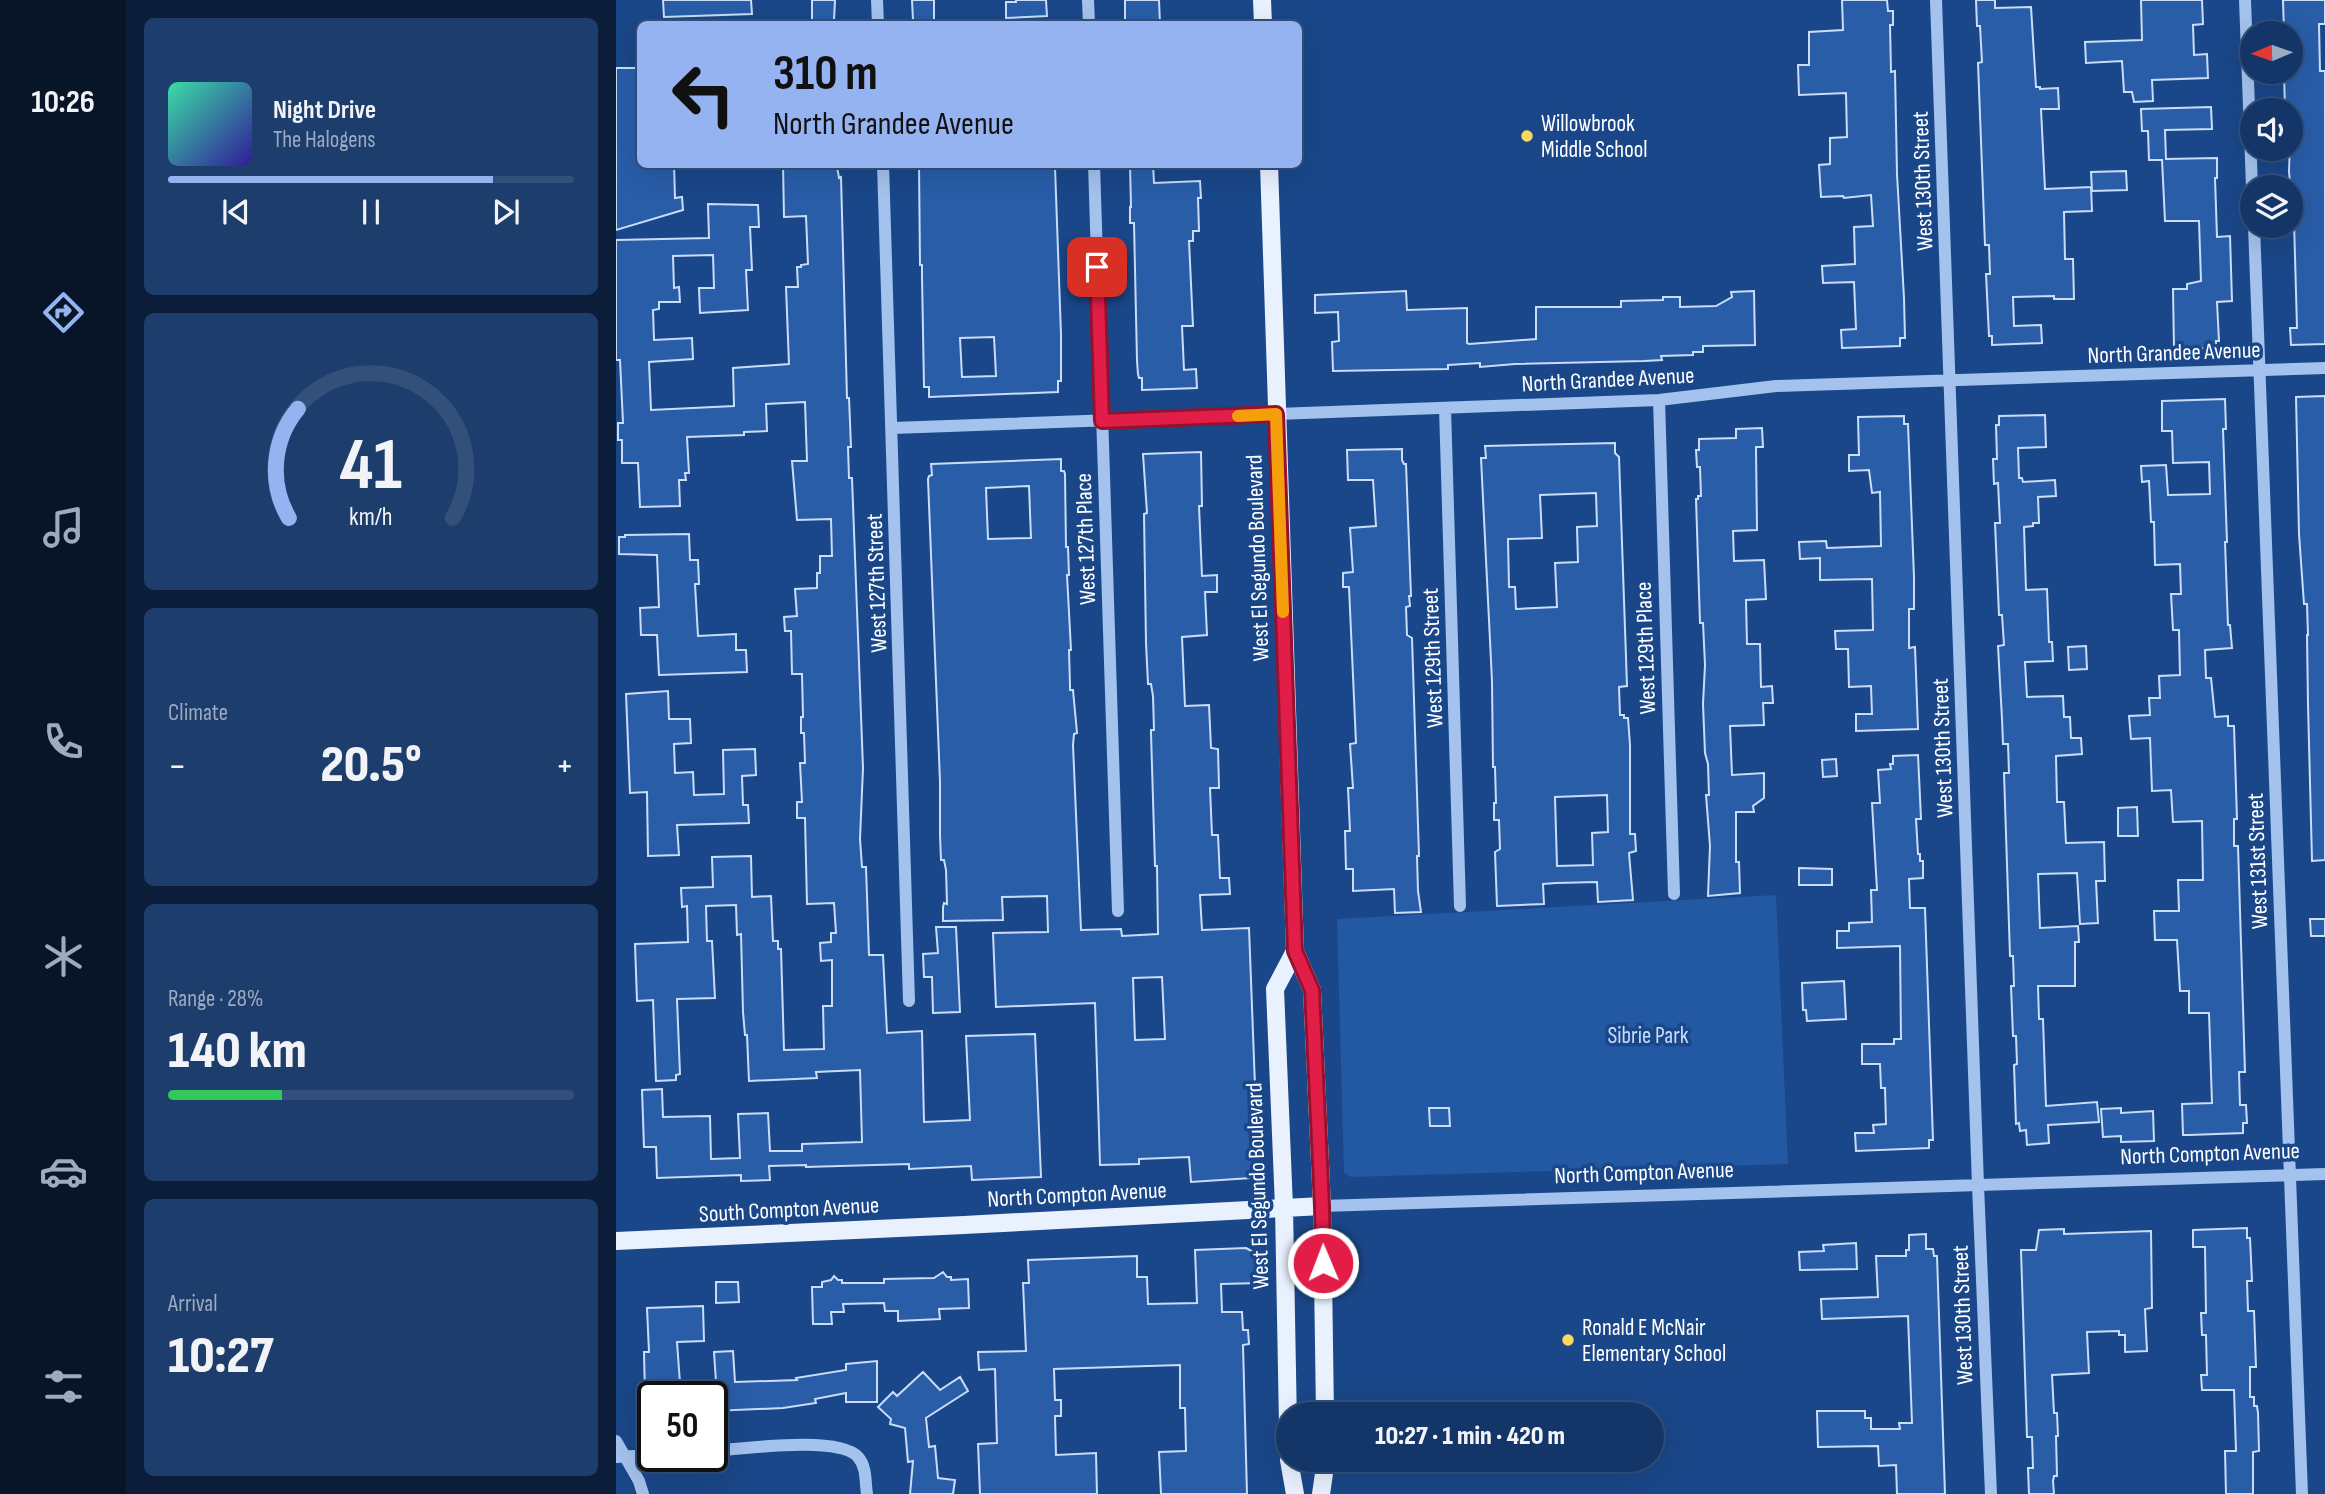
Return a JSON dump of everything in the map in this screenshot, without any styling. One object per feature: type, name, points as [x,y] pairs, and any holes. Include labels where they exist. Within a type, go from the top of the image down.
[{"type":"main road","points":[[1262,0],[1263,21]]},
{"type":"main road","name":"West El Segundo Boulevard","points":[[1269,168],[1295,951],[1312,990],[1322,1206],[1325,1402]]},
{"type":"main road","name":"West El Segundo Boulevard","points":[[1288,1402],[1284,1207],[1275,989],[1295,951]]},
{"type":"main road","name":"North Compton Avenue","points":[[964,1226],[1322,1206]]},
{"type":"main road","name":"South Compton Avenue","points":[[616,1241],[964,1226]]},
{"type":"main road","points":[[1291,1472],[1295,1494]]},
{"type":"main road","points":[[1321,1494],[1324,1472]]},
{"type":"street","points":[[877,0],[878,21]]},
{"type":"street","points":[[1088,0],[1089,21]]},
{"type":"street","name":"West 130th Street","points":[[1936,0],[1991,1494]]},
{"type":"street","points":[[2245,0],[2252,175]]},
{"type":"street","name":"West 127th Street","points":[[883,168],[909,1001]]},
{"type":"street","name":"West 127th Place","points":[[1094,168],[1118,911]]},
{"type":"street","name":"West 131st Street","points":[[2254,238],[2302,1494]]},
{"type":"street","name":"North Grandee Avenue","points":[[893,428],[1659,400],[1776,386],[2325,368]]},
{"type":"street","name":"West 129th Place","points":[[1659,400],[1674,894]]},
{"type":"street","name":"West 129th Street","points":[[1445,408],[1460,906]]},
{"type":"street","name":"North Compton Avenue","points":[[1322,1206],[2325,1174]]},
{"type":"street","points":[[616,1441],[620,1457],[639,1481],[643,1494]]},
{"type":"street","points":[[728,1450],[803,1445],[830,1445],[846,1449],[857,1455],[864,1465],[867,1494]]},
{"type":"green space","name":"Sibrie Park","points":[[1776,895],[1788,1164],[1351,1177],[1344,1173],[1337,919]]},
{"type":"building","points":[[663,0],[751,0],[752,14],[664,17]]},
{"type":"building","points":[[812,0],[835,0],[834,20],[812,21]]},
{"type":"building","points":[[912,0],[934,0],[934,20],[913,20]]},
{"type":"building","points":[[1046,0],[1047,16],[1006,18],[1006,2]]},
{"type":"building","points":[[1125,0],[1159,0],[1160,21],[1125,21]]},
{"type":"building","points":[[1842,0],[1887,0],[1888,11],[1893,11],[1893,25],[1890,25],[1891,72],[1895,71],[1905,338],[1900,338],[1900,346],[1842,348],[1841,330],[1856,329],[1854,282],[1823,283],[1822,266],[1855,264],[1854,227],[1873,226],[1871,195],[1821,197],[1819,165],[1830,164],[1830,138],[1847,137],[1846,93],[1799,95],[1798,65],[1809,65],[1809,32],[1843,30]]},
{"type":"building","points":[[1976,0],[1995,0],[1995,8],[2031,7],[2036,87],[2058,88],[2059,109],[2041,109],[2045,189],[2091,187],[2092,211],[2064,212],[2065,259],[2073,259],[2074,299],[2054,299],[2054,296],[2013,297],[2014,326],[2041,325],[2042,343],[1992,345],[1992,336],[1989,336],[1986,274],[1990,274],[1989,245],[1985,245],[1978,63],[1982,62]]},
{"type":"building","points":[[2141,0],[2202,0],[2203,24],[2193,25],[2194,55],[2207,54],[2208,78],[2152,80],[2153,101],[2134,102],[2132,92],[2124,92],[2122,61],[2086,63],[2085,42],[2142,40]]},
{"type":"building","points":[[2283,0],[2325,0],[2325,24],[2319,24],[2320,71],[2325,71],[2325,344],[2291,345],[2290,328],[2297,328],[2294,238],[2303,238],[2303,175],[2289,175],[2289,161],[2303,161],[2303,98],[2285,98],[2284,84],[2303,84],[2303,21],[2284,21]]},
{"type":"building","points":[[616,68],[637,68],[637,168],[674,168],[675,198],[682,197],[683,210],[616,230]]},
{"type":"building","points":[[2211,107],[2212,129],[2165,130],[2166,159],[2217,158],[2217,237],[2230,236],[2232,301],[2217,302],[2219,341],[2216,341],[2216,348],[2174,349],[2173,289],[2187,289],[2187,284],[2201,281],[2199,221],[2165,221],[2162,160],[2149,160],[2148,131],[2142,131],[2141,109]]},
{"type":"building","points":[[783,168],[837,168],[839,178],[841,177],[847,398],[851,447],[848,447],[849,478],[852,478],[863,768],[860,839],[862,867],[866,867],[869,955],[883,955],[887,1033],[922,1031],[924,1122],[970,1120],[966,1036],[1035,1034],[1041,1177],[972,1180],[971,1166],[909,1169],[909,1164],[769,1166],[770,1180],[741,1181],[741,1175],[657,1178],[656,1147],[644,1147],[642,1090],[662,1089],[663,1117],[710,1116],[711,1159],[740,1158],[738,1114],[768,1113],[770,1151],[802,1151],[802,1144],[862,1142],[860,1070],[816,1072],[817,1078],[749,1081],[743,1012],[741,934],[737,935],[736,905],[706,906],[707,941],[712,941],[715,998],[677,999],[680,1074],[676,1075],[676,1080],[656,1081],[653,1000],[637,1001],[635,944],[688,942],[687,906],[682,907],[681,888],[713,887],[712,857],[751,856],[752,897],[771,896],[773,941],[778,941],[778,949],[781,949],[784,1050],[824,1049],[823,1006],[832,1006],[832,960],[821,961],[820,943],[831,942],[831,933],[836,933],[834,903],[807,904],[805,818],[797,818],[797,802],[802,802],[800,763],[805,763],[804,733],[801,733],[802,674],[792,674],[791,631],[785,631],[784,617],[797,616],[795,589],[817,588],[820,556],[832,556],[831,519],[797,520],[792,461],[807,461],[805,402],[766,404],[767,431],[744,432],[744,435],[687,437],[689,473],[685,473],[686,480],[679,480],[680,506],[640,507],[638,463],[622,463],[622,440],[618,440],[618,423],[623,423],[620,360],[616,360],[616,240],[709,238],[708,204],[758,205],[759,227],[750,227],[752,270],[746,270],[748,310],[700,313],[699,288],[714,288],[713,255],[673,256],[674,288],[679,287],[680,302],[659,302],[659,309],[653,310],[654,340],[692,338],[693,359],[649,362],[651,410],[734,406],[733,368],[789,364],[786,287],[798,287],[797,267],[808,264],[806,216],[784,217]]},
{"type":"building","points":[[919,168],[1055,168],[1061,335],[1061,381],[1058,381],[1058,392],[929,397],[929,387],[924,387]],"holes":[[[994,337],[996,376],[962,377],[960,338]]]},
{"type":"building","points":[[1130,168],[1153,168],[1154,183],[1200,181],[1199,231],[1193,231],[1193,241],[1189,241],[1193,326],[1182,326],[1184,370],[1196,369],[1197,388],[1142,390],[1137,361],[1134,223],[1130,223]]},
{"type":"building","points":[[2126,171],[2127,190],[2092,191],[2091,172]]},
{"type":"building","points":[[1406,291],[1407,310],[1467,308],[1469,344],[1536,339],[1536,307],[1621,307],[1621,301],[1663,300],[1663,297],[1680,297],[1680,307],[1716,306],[1732,297],[1731,292],[1754,291],[1755,345],[1703,346],[1703,352],[1661,356],[1662,360],[1480,367],[1480,363],[1448,365],[1448,369],[1333,371],[1332,342],[1339,341],[1338,312],[1315,313],[1315,295]]},
{"type":"building","points":[[2325,396],[2325,860],[2312,861],[2307,604],[2304,604],[2299,534],[2296,397]]},
{"type":"building","points":[[2225,399],[2225,542],[2228,625],[2232,648],[2205,650],[2206,678],[2211,678],[2215,717],[2228,716],[2228,726],[2234,726],[2237,819],[2234,819],[2234,846],[2238,846],[2245,1072],[2239,1072],[2240,1105],[2246,1105],[2247,1123],[2243,1123],[2243,1133],[2183,1135],[2182,1104],[2212,1103],[2209,1013],[2189,1013],[2189,991],[2180,991],[2177,940],[2155,940],[2154,911],[2179,911],[2178,880],[2203,880],[2202,821],[2173,822],[2171,790],[2152,791],[2150,738],[2131,739],[2129,716],[2150,715],[2149,698],[2160,698],[2159,676],[2180,675],[2179,630],[2173,630],[2171,594],[2181,594],[2180,564],[2155,565],[2149,481],[2142,482],[2141,466],[2166,465],[2168,495],[2210,494],[2209,462],[2173,463],[2172,431],[2162,431],[2162,401]]},
{"type":"building","points":[[2045,415],[2046,447],[2018,448],[2019,478],[2022,478],[2023,482],[2055,480],[2056,496],[2038,497],[2039,523],[2024,527],[2026,590],[2047,589],[2049,642],[2052,642],[2053,661],[2025,662],[2027,697],[2063,696],[2064,717],[2070,717],[2071,738],[2081,738],[2082,754],[2056,756],[2057,802],[2064,802],[2066,843],[2104,842],[2105,881],[2096,881],[2098,923],[2080,924],[2077,873],[2038,874],[2040,928],[2078,926],[2079,942],[2075,942],[2075,986],[2038,986],[2039,1019],[2043,1019],[2046,1106],[2097,1102],[2099,1122],[2048,1125],[2049,1143],[2027,1145],[2026,1130],[2020,1131],[2019,1123],[2016,1124],[2014,1065],[2017,1064],[2016,1036],[2013,1036],[2013,956],[2010,956],[2004,773],[2009,773],[2008,744],[2003,744],[1998,646],[2004,645],[2002,615],[1999,615],[1995,523],[2000,523],[1998,483],[1994,484],[1993,459],[1997,459],[1996,425],[1999,425],[1999,416]]},
{"type":"building","points":[[1904,416],[1904,424],[1908,424],[1914,577],[1914,609],[1909,609],[1909,648],[1915,647],[1918,729],[1856,731],[1856,714],[1872,714],[1871,686],[1849,687],[1848,649],[1836,649],[1835,631],[1873,630],[1872,579],[1820,580],[1820,558],[1800,559],[1799,542],[1826,541],[1827,548],[1881,546],[1880,492],[1872,493],[1869,470],[1849,471],[1849,455],[1859,455],[1858,417]]},
{"type":"building","points":[[1762,428],[1763,447],[1756,447],[1757,530],[1733,531],[1734,561],[1764,560],[1766,599],[1746,600],[1747,644],[1760,644],[1761,687],[1772,686],[1773,703],[1763,703],[1764,725],[1730,726],[1732,775],[1764,773],[1764,798],[1753,806],[1754,812],[1736,812],[1736,862],[1739,862],[1740,893],[1708,896],[1710,846],[1706,795],[1709,795],[1705,753],[1705,665],[1703,623],[1700,623],[1696,499],[1701,496],[1700,467],[1697,467],[1696,450],[1699,450],[1699,439],[1736,438],[1736,429]]},
{"type":"building","points":[[1615,443],[1615,453],[1619,457],[1627,686],[1619,687],[1620,715],[1628,718],[1630,745],[1630,834],[1635,834],[1636,851],[1629,853],[1633,900],[1598,902],[1597,882],[1556,883],[1543,884],[1544,904],[1497,906],[1495,852],[1500,849],[1499,820],[1494,820],[1496,803],[1492,681],[1481,458],[1486,458],[1485,446]],"holes":[[[1596,493],[1597,526],[1577,527],[1578,562],[1555,563],[1557,607],[1516,609],[1515,587],[1509,587],[1508,539],[1542,538],[1540,495]],[[1607,795],[1608,832],[1592,833],[1593,865],[1557,866],[1555,797]]]},
{"type":"building","points":[[1402,449],[1402,460],[1406,464],[1411,596],[1410,606],[1406,607],[1407,635],[1412,638],[1418,891],[1421,912],[1395,913],[1394,889],[1353,891],[1353,869],[1346,869],[1345,831],[1350,831],[1348,788],[1353,788],[1350,744],[1356,743],[1349,587],[1343,587],[1343,573],[1353,572],[1350,528],[1376,526],[1373,480],[1348,480],[1347,450]]},
{"type":"building","points":[[1201,452],[1202,506],[1199,506],[1202,576],[1217,575],[1217,592],[1205,592],[1207,635],[1182,637],[1185,706],[1209,705],[1211,748],[1218,749],[1219,788],[1210,788],[1212,835],[1218,835],[1220,878],[1229,878],[1230,894],[1200,895],[1202,930],[1249,928],[1258,1165],[1257,1172],[1251,1178],[1191,1182],[1189,1157],[1139,1159],[1139,1164],[1100,1165],[1095,1003],[996,1007],[993,933],[1048,932],[1047,896],[1002,897],[1003,920],[943,921],[943,907],[944,903],[947,904],[946,870],[944,860],[941,860],[940,835],[928,479],[932,475],[931,464],[1061,459],[1061,471],[1065,474],[1068,547],[1070,690],[1073,690],[1077,733],[1074,734],[1073,745],[1081,930],[1121,929],[1122,936],[1158,934],[1151,733],[1151,730],[1154,730],[1153,696],[1151,684],[1148,684],[1146,643],[1144,514],[1147,513],[1143,454]],"holes":[[[1029,486],[1031,538],[988,539],[986,488]],[[1162,977],[1165,1039],[1135,1040],[1133,978]]]},
{"type":"building","points":[[689,534],[690,560],[698,560],[699,584],[695,584],[698,636],[736,634],[736,650],[746,650],[747,672],[659,675],[657,635],[641,635],[640,608],[659,607],[657,555],[619,554],[619,537]]},
{"type":"building","points":[[2086,646],[2087,669],[2069,670],[2068,647]]},
{"type":"building","points":[[668,691],[669,719],[690,719],[691,743],[674,744],[675,773],[693,772],[694,795],[724,794],[723,750],[755,749],[756,775],[742,776],[743,805],[748,805],[749,823],[677,825],[679,855],[648,856],[647,792],[630,793],[626,694]]},
{"type":"building","points":[[1918,755],[1921,819],[1916,819],[1918,854],[1920,861],[1923,861],[1923,878],[1909,879],[1910,908],[1925,908],[1933,1140],[1929,1140],[1929,1148],[1856,1151],[1855,1133],[1874,1133],[1873,1125],[1886,1124],[1885,1088],[1881,1088],[1880,1064],[1862,1064],[1862,1044],[1894,1044],[1894,1039],[1901,1039],[1900,946],[1837,948],[1837,931],[1849,931],[1849,923],[1872,922],[1871,890],[1877,890],[1872,803],[1880,803],[1878,770],[1891,769],[1893,756]]},
{"type":"building","points":[[1836,759],[1837,776],[1823,777],[1822,760]]},
{"type":"building","points":[[2137,807],[2138,836],[2118,836],[2118,808]]},
{"type":"building","points":[[1799,868],[1832,869],[1832,885],[1799,885]]},
{"type":"building","points":[[2310,919],[2325,919],[2325,936],[2311,936]]},
{"type":"building","points":[[936,927],[956,927],[960,1012],[933,1013],[932,977],[924,977],[923,954],[938,953]]},
{"type":"building","points":[[1844,981],[1846,1019],[1807,1021],[1806,1010],[1803,1010],[1802,983]]},
{"type":"building","points":[[1429,1108],[1449,1108],[1450,1126],[1430,1126]]},
{"type":"building","points":[[2121,1108],[2121,1113],[2153,1111],[2154,1141],[2121,1142],[2121,1136],[2103,1137],[2101,1109]]},
{"type":"building","points":[[2247,1228],[2252,1281],[2247,1281],[2248,1311],[2254,1311],[2256,1367],[2250,1367],[2250,1397],[2254,1397],[2254,1406],[2257,1406],[2259,1451],[2253,1452],[2253,1494],[2226,1494],[2225,1451],[2236,1451],[2234,1390],[2202,1390],[2201,1375],[2207,1375],[2206,1335],[2202,1335],[2201,1313],[2206,1313],[2205,1247],[2193,1247],[2193,1230]]},
{"type":"building","points":[[2064,1229],[2064,1234],[2151,1231],[2152,1308],[2145,1309],[2147,1351],[2125,1352],[2125,1335],[2119,1335],[2119,1331],[2087,1332],[2089,1373],[2052,1375],[2058,1436],[2054,1494],[2029,1494],[2028,1468],[2033,1468],[2032,1437],[2027,1437],[2021,1250],[2036,1250],[2039,1230]]},
{"type":"building","points":[[1926,1234],[1926,1249],[1933,1249],[1934,1256],[1937,1256],[1945,1494],[1897,1494],[1896,1465],[1879,1466],[1878,1446],[1818,1447],[1817,1411],[1865,1411],[1865,1418],[1871,1418],[1871,1429],[1900,1429],[1899,1423],[1912,1423],[1908,1316],[1822,1319],[1821,1299],[1878,1297],[1876,1256],[1906,1256],[1906,1250],[1909,1250],[1909,1235]]},
{"type":"building","points":[[1856,1243],[1857,1269],[1800,1270],[1799,1252],[1824,1251],[1823,1245]]},
{"type":"building","points":[[1246,1248],[1257,1254],[1260,1261],[1261,1283],[1221,1284],[1222,1312],[1242,1312],[1243,1330],[1248,1330],[1249,1344],[1243,1345],[1247,1494],[1161,1494],[1159,1452],[1186,1451],[1185,1408],[1180,1408],[1180,1365],[1054,1369],[1055,1400],[1061,1400],[1061,1416],[1055,1416],[1056,1455],[1096,1453],[1097,1494],[980,1494],[978,1444],[997,1443],[995,1369],[979,1370],[978,1352],[1026,1351],[1023,1283],[1029,1283],[1028,1260],[1137,1256],[1137,1277],[1147,1277],[1148,1304],[1197,1303],[1195,1250]]},
{"type":"building","points":[[943,1272],[947,1277],[951,1277],[951,1280],[968,1279],[969,1308],[939,1309],[940,1319],[898,1321],[898,1311],[885,1311],[884,1303],[843,1304],[844,1312],[831,1312],[832,1324],[813,1324],[812,1287],[822,1287],[822,1282],[831,1280],[834,1276],[842,1280],[842,1283],[884,1283],[884,1279],[934,1278]]},
{"type":"building","points":[[716,1282],[738,1282],[739,1302],[716,1303]]},
{"type":"building","points":[[703,1306],[704,1341],[677,1342],[680,1381],[645,1381],[644,1352],[649,1352],[647,1308]]},
{"type":"building","points":[[733,1351],[735,1382],[797,1380],[796,1378],[846,1370],[846,1364],[877,1361],[877,1402],[846,1402],[846,1393],[815,1399],[816,1403],[783,1408],[728,1410],[728,1381],[716,1381],[714,1352]]},
{"type":"building","points":[[923,1372],[940,1390],[960,1377],[968,1391],[926,1418],[929,1447],[935,1446],[938,1478],[955,1480],[953,1494],[910,1494],[913,1461],[908,1462],[905,1428],[890,1424],[891,1419],[878,1407],[893,1392],[897,1396]]},
{"type":"slow traffic","points":[[1238,416],[1276,414],[1283,612]]},
{"type":"place","name":"Willowbrook Middle School","points":[[1527,136]]},
{"type":"place","name":"Ronald E McNair Elementary School","points":[[1568,1340]]},
{"type":"route","points":[[1097,267],[1102,421],[1276,414],[1295,951],[1312,990],[1323,1263]]}]
